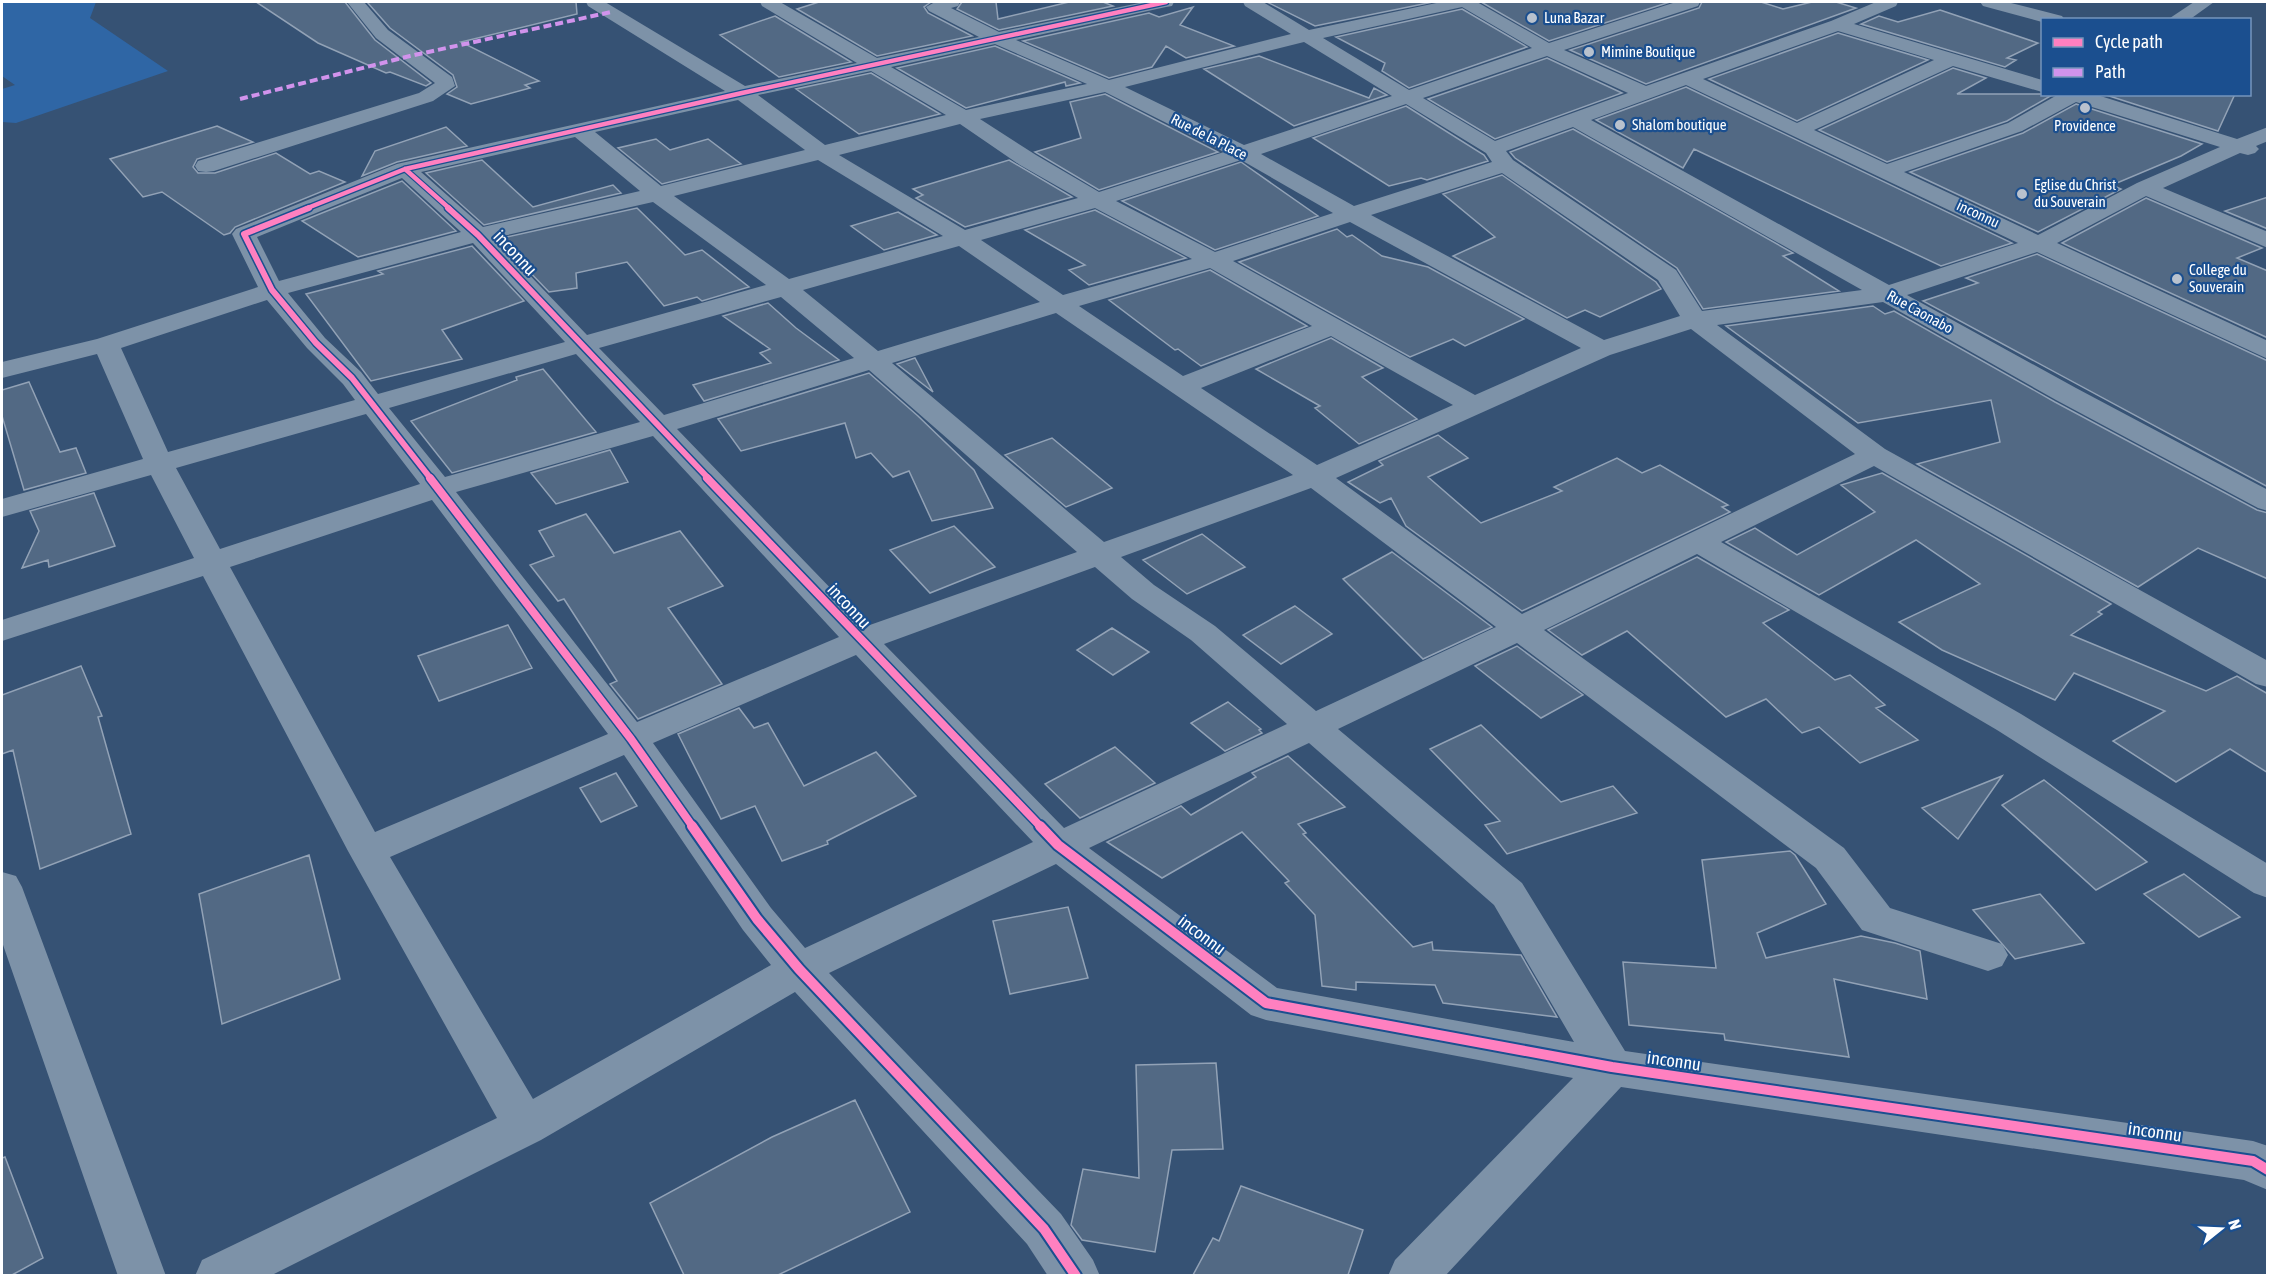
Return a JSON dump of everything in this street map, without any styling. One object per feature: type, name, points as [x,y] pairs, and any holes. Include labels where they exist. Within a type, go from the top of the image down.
[{"type":"street","points":[[206,166],[426,97],[445,86],[445,81],[382,34],[355,2]]},
{"type":"street","points":[[594,2],[742,93],[820,152],[962,238],[1315,477],[1830,858],[1876,919],[1988,955]]},
{"type":"street","points":[[768,2],[963,117],[1097,200],[1213,260],[1472,405]]},
{"type":"street","points":[[1076,1275],[1044,1229],[800,969],[757,919],[631,739],[438,488],[352,378],[316,343],[272,290],[243,234],[405,169],[873,64],[1166,2]]},
{"type":"street","points":[[1251,2],[1310,35],[1410,98],[1499,157],[1667,275],[1695,320],[1875,455],[2268,676]]},
{"type":"street","points":[[2,370],[106,344],[272,290],[478,235],[657,194],[963,117],[1107,86],[1310,35],[1464,2],[1545,48],[1645,93]]},
{"type":"street","points":[[2,508],[1097,200],[1245,154],[1410,98],[1545,48],[1692,2]]},
{"type":"street","points":[[2,631],[438,488],[658,426],[1059,304],[1213,260],[1352,214],[1499,157],[1574,119],[1837,25],[1890,2]]},
{"type":"street","points":[[1989,2],[2049,18]]},
{"type":"street","points":[[2179,18],[2205,2]]},
{"type":"street","name":"Rue de la Place","points":[[936,3],[996,38],[1107,86],[1245,154],[1601,349]]},
{"type":"street","points":[[1837,25],[2041,85]]},
{"type":"street","points":[[1798,130],[1952,59]]},
{"type":"street","name":"inconnu","points":[[1688,79],[2268,351]]},
{"type":"street","points":[[1887,171],[2015,127],[2070,96]]},
{"type":"street","points":[[2075,96],[2268,157]]},
{"type":"street","name":"Rue Caonabo","points":[[1574,119],[2066,394],[2268,502]]},
{"type":"street","points":[[581,130],[657,194],[785,288],[874,361],[1143,592],[1203,633],[1508,894],[1612,1067],[1412,1275]]},
{"type":"street","points":[[367,851],[861,640],[1315,477],[1601,349],[1695,320],[1887,294],[2040,243],[2145,188],[2268,133]]},
{"type":"street","name":"inconnu","points":[[405,169],[478,235],[861,640],[1059,844],[1266,1003],[1612,1067],[2253,1161],[2268,1170]]},
{"type":"street","points":[[2145,188],[2268,241]]},
{"type":"street","points":[[1180,386],[1332,327]]},
{"type":"street","points":[[106,344],[159,464],[367,851],[525,1126]]},
{"type":"street","points":[[219,1275],[525,1126],[800,969],[1059,844],[1521,628],[1875,455]]},
{"type":"street","points":[[1697,541],[2009,722],[2268,883]]},
{"type":"street","points":[[2,887],[142,1275]]},
{"type":"shaded area","points":[[2,2],[96,2],[90,18],[168,71],[16,123],[2,122],[2,89],[15,85],[2,76]]},
{"type":"building","points":[[256,2],[345,2],[375,40],[431,83],[426,86],[390,72],[386,73],[318,43]]},
{"type":"building","points":[[367,2],[576,2],[577,14],[461,42],[539,81],[525,85],[530,88],[471,104],[447,94],[457,87],[453,75],[390,28]]},
{"type":"building","points":[[819,2],[931,2],[924,7],[928,13],[972,36],[877,56],[797,9]]},
{"type":"building","points":[[962,2],[996,2],[998,19],[1069,2],[1103,2],[1113,6],[999,30],[957,9]]},
{"type":"building","points":[[1267,2],[1433,2],[1315,26]]},
{"type":"building","points":[[1481,2],[1670,2],[1549,41]]},
{"type":"building","points":[[1702,2],[1761,2],[1783,9],[1812,2],[1836,2],[1856,8],[1646,84],[1570,50],[1699,8]]},
{"type":"building","points":[[1193,7],[1180,25],[1234,46],[1186,58],[1166,46],[1152,67],[1109,78],[1023,41],[1149,13],[1159,17]]},
{"type":"building","points":[[1462,9],[1527,47],[1409,88],[1382,71],[1385,63],[1336,37]]},
{"type":"building","points":[[1940,10],[2038,43],[2007,58],[2016,60],[2005,67],[1861,24],[1879,16],[1898,22]]},
{"type":"building","points":[[775,16],[851,62],[779,77],[720,35]]},
{"type":"building","points":[[1838,33],[1928,60],[1797,121],[1709,79]]},
{"type":"building","points":[[995,46],[1080,83],[1066,86],[1065,82],[966,108],[897,68]]},
{"type":"building","points":[[1259,56],[1369,98],[1374,88],[1387,95],[1294,126],[1204,69]]},
{"type":"building","points":[[1547,58],[1622,93],[1495,139],[1428,99]]},
{"type":"building","points":[[1953,68],[1986,78],[1957,94],[2051,96],[2007,121],[1887,162],[1819,130]]},
{"type":"building","points":[[871,73],[940,114],[859,134],[796,89]]},
{"type":"building","points":[[1686,87],[2012,243],[1941,266],[1694,149],[1683,168],[1596,120]]},
{"type":"building","points":[[1105,94],[1218,152],[1099,190],[1035,152],[1081,138],[1070,102]]},
{"type":"building","points":[[2109,96],[2234,96],[2218,131]]},
{"type":"building","points":[[2076,104],[2202,144],[2181,156],[2112,185],[2121,189],[2038,232],[1910,172],[2023,133]]},
{"type":"building","points":[[1406,106],[1484,155],[1488,161],[1427,180],[1421,178],[1389,186],[1313,138]]},
{"type":"building","points":[[217,126],[253,142],[197,159],[193,167],[198,173],[215,173],[276,153],[310,174],[319,171],[345,182],[235,227],[230,233],[224,235],[162,192],[143,197],[110,159]]},
{"type":"building","points":[[446,127],[467,146],[397,162],[362,176],[375,151]]},
{"type":"building","points":[[1573,129],[1793,253],[1783,256],[1839,291],[1703,309],[1677,268],[1515,158],[1510,152]]},
{"type":"building","points":[[656,139],[670,150],[708,139],[741,164],[662,184],[618,148]]},
{"type":"building","points":[[482,160],[533,207],[613,185],[621,193],[484,225],[426,173]]},
{"type":"building","points":[[1009,160],[1072,197],[965,227],[916,198],[923,195],[913,189]]},
{"type":"building","points":[[1241,162],[1318,216],[1215,250],[1122,201]]},
{"type":"building","points":[[1502,175],[1656,282],[1661,289],[1600,317],[1585,310],[1567,318],[1453,256],[1495,237],[1443,194]]},
{"type":"building","points":[[402,181],[456,231],[358,257],[302,221]]},
{"type":"building","points":[[2268,197],[2268,229],[2225,211]]},
{"type":"building","points":[[2146,198],[2262,248],[2237,258],[2268,271],[2268,338],[2062,243]]},
{"type":"building","points":[[637,208],[685,255],[702,250],[749,287],[702,301],[697,297],[664,306],[627,262],[576,273],[577,288],[549,292],[498,239]]},
{"type":"building","points":[[1095,210],[1186,258],[1089,285],[1069,270],[1085,265],[1025,230]]},
{"type":"building","points":[[898,212],[937,235],[884,250],[851,226]]},
{"type":"building","points":[[1337,229],[1347,237],[1352,235],[1382,256],[1428,267],[1524,319],[1465,346],[1453,339],[1410,357],[1239,262]]},
{"type":"building","points":[[472,246],[524,301],[442,330],[462,359],[371,381],[306,294],[383,274],[378,271]]},
{"type":"building","points":[[2037,254],[2268,361],[2268,487],[1923,301],[1978,283],[1966,278]]},
{"type":"building","points":[[1210,270],[1307,326],[1201,366],[1178,349],[1175,350],[1109,300]]},
{"type":"building","points":[[768,303],[796,328],[839,360],[704,401],[693,385],[771,363],[760,353],[770,349],[723,316]]},
{"type":"building","points":[[1873,306],[1885,314],[1894,311],[2055,402],[2257,510],[2268,513],[2268,579],[2198,548],[2138,587],[1917,464],[2000,442],[1991,400],[1858,423],[1726,326]]},
{"type":"building","points":[[1331,338],[1383,368],[1362,377],[1417,419],[1359,444],[1315,408],[1320,406],[1256,369]]},
{"type":"building","points":[[915,358],[933,392],[897,364]]},
{"type":"building","points":[[543,369],[596,432],[452,473],[411,421],[517,380],[516,377]]},
{"type":"building","points":[[869,373],[974,470],[993,508],[932,521],[909,471],[893,477],[871,453],[856,458],[845,423],[741,451],[718,419]]},
{"type":"building","points":[[29,382],[60,452],[76,448],[86,473],[24,490],[2,416],[2,390]]},
{"type":"building","points":[[1438,435],[1468,458],[1428,477],[1481,523],[1562,491],[1554,487],[1617,458],[1642,473],[1660,465],[1728,505],[1722,507],[1730,512],[1522,611],[1406,526],[1391,498],[1380,503],[1348,482],[1383,465],[1379,461]]},
{"type":"building","points":[[1052,438],[1112,488],[1066,507],[1005,455]]},
{"type":"building","points":[[610,450],[628,482],[556,504],[531,473]]},
{"type":"building","points":[[1882,473],[2111,604],[2098,612],[2102,614],[2071,635],[2206,691],[2237,676],[2268,694],[2268,773],[2230,749],[2176,782],[2113,741],[2165,711],[2074,673],[2055,700],[1942,650],[1899,622],[1980,584],[1916,540],[1819,595],[1726,542],[1755,528],[1797,555],[1875,512],[1841,485]]},
{"type":"building","points":[[94,493],[115,546],[49,567],[48,560],[22,568],[39,531],[30,511]]},
{"type":"building","points":[[586,514],[614,553],[680,531],[723,586],[668,608],[722,684],[638,719],[610,684],[617,681],[564,599],[558,601],[530,565],[554,556],[539,531]]},
{"type":"building","points":[[954,526],[995,567],[930,593],[890,550]]},
{"type":"building","points":[[1202,534],[1245,567],[1187,594],[1143,560]]},
{"type":"building","points":[[1392,552],[1492,627],[1423,659],[1343,579]]},
{"type":"building","points":[[1697,557],[1789,610],[1763,623],[1835,680],[1850,675],[1885,705],[1876,708],[1918,740],[1860,763],[1819,727],[1802,733],[1766,699],[1726,717],[1627,631],[1582,655],[1548,630]]},
{"type":"building","points":[[1295,606],[1332,634],[1281,664],[1243,635]]},
{"type":"building","points":[[508,625],[532,668],[439,701],[418,656]]},
{"type":"building","points":[[1112,628],[1149,652],[1113,675],[1077,650]]},
{"type":"building","points":[[1517,646],[1583,695],[1541,718],[1475,666]]},
{"type":"building","points":[[81,666],[102,716],[98,717],[131,834],[40,869],[13,750],[2,754],[2,695]]},
{"type":"building","points":[[1228,702],[1261,729],[1259,730],[1262,733],[1225,751],[1191,723]]},
{"type":"building","points":[[739,708],[754,728],[768,723],[804,786],[876,752],[916,796],[827,841],[828,844],[782,861],[755,806],[721,819],[678,734]]},
{"type":"building","points":[[1481,725],[1561,802],[1613,786],[1637,813],[1507,854],[1485,825],[1500,821],[1430,749]]},
{"type":"building","points":[[1115,747],[1155,783],[1080,818],[1045,784]]},
{"type":"building","points":[[1288,756],[1345,807],[1298,824],[1306,833],[1303,834],[1413,947],[1432,942],[1433,950],[1521,955],[1557,1017],[1443,1003],[1435,985],[1356,982],[1356,990],[1322,986],[1315,915],[1285,883],[1289,881],[1242,832],[1162,878],[1107,842],[1181,806],[1191,815],[1256,777],[1252,773]]},
{"type":"building","points":[[616,773],[637,806],[601,822],[580,788]]},
{"type":"building","points":[[2002,776],[1958,839],[1922,808]]},
{"type":"building","points":[[2044,780],[2147,862],[2096,890],[2002,805]]},
{"type":"building","points":[[1790,851],[1795,855],[1826,904],[1757,933],[1766,958],[1861,936],[1895,943],[1920,951],[1927,999],[1834,979],[1849,1057],[1725,1040],[1724,1034],[1629,1025],[1623,962],[1716,968],[1702,860]]},
{"type":"building","points":[[309,855],[340,979],[222,1024],[199,894]]},
{"type":"building","points":[[2184,874],[2240,917],[2199,937],[2144,894]]},
{"type":"building","points":[[2040,894],[2084,943],[2015,959],[1973,910]]},
{"type":"building","points":[[1068,907],[1088,978],[1010,994],[993,921]]},
{"type":"building","points":[[1216,1063],[1223,1149],[1172,1150],[1155,1252],[1082,1240],[1071,1225],[1083,1169],[1139,1178],[1136,1065]]},
{"type":"building","points":[[855,1100],[910,1212],[778,1275],[684,1275],[650,1203],[772,1137]]},
{"type":"building","points":[[5,1157],[43,1258],[12,1275],[2,1275],[2,1158]]},
{"type":"building","points":[[1241,1186],[1363,1230],[1348,1275],[1193,1275],[1213,1238],[1219,1241]]},
{"type":"marked path","points":[[240,99],[410,56],[611,12]]},
{"type":"cycle path","points":[[1076,1276],[1044,1229],[799,969],[757,919],[631,739],[438,488],[352,378],[316,343],[272,290],[244,234],[405,169],[742,93],[1166,2]]},
{"type":"cycle path","points":[[405,169],[478,235],[1058,845],[1266,1003],[1612,1067],[2253,1161],[2268,1170]]},
{"type":"place","name":"Luna Bazar","points":[[1532,18]]},
{"type":"place","name":"Mimine Boutique","points":[[1589,52]]},
{"type":"place","name":"Providence","points":[[2085,108]]},
{"type":"place","name":"Shalom boutique","points":[[1620,125]]},
{"type":"place","name":"Eglise du Christ du Souverain","points":[[2022,194]]},
{"type":"place","name":"College du Souverain","points":[[2177,279]]}]
